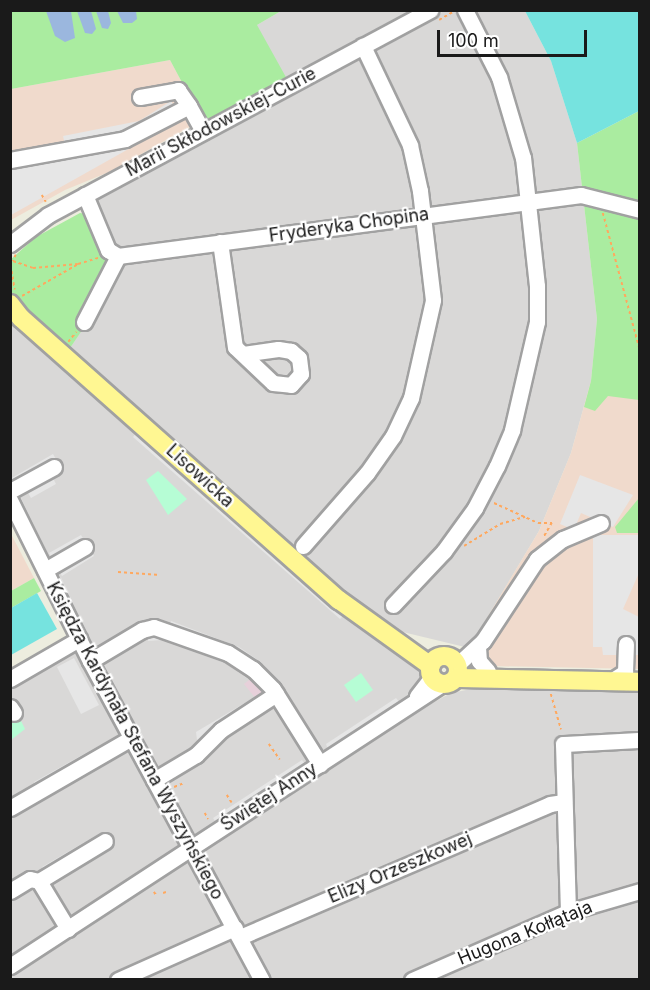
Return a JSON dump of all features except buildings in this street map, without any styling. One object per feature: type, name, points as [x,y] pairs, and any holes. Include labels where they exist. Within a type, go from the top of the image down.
[{"type":"main road","name":"Lisowicka","points":[[14,312],[339,600],[381,632],[451,665],[488,671],[630,678]]},
{"type":"main road","points":[[451,665],[630,678]]},
{"type":"street","name":"Marii Skłodowskiej-Curie","points":[[12,251],[48,215],[430,10]]},
{"type":"street","points":[[393,605],[440,555],[481,497],[512,430],[534,342],[537,286],[523,158],[504,92],[465,10]]},
{"type":"street","points":[[303,546],[384,452],[411,398],[433,300],[423,215],[406,133],[363,46]]},
{"type":"street","points":[[140,97],[178,90],[203,131]]},
{"type":"street","points":[[10,160],[125,139],[189,106]]},
{"type":"street","points":[[84,322],[114,255],[85,195]]},
{"type":"street","name":"Fryderyka Chopina","points":[[114,255],[581,195],[604,203]]},
{"type":"street","points":[[604,203],[639,210]]},
{"type":"street","points":[[220,242],[234,344],[243,354]]},
{"type":"street","points":[[10,491],[54,467]]},
{"type":"street","name":"Księdza Kardynała Stefana Wyszyńskiego","points":[[10,500],[16,523],[45,570],[90,661],[262,980]]},
{"type":"street","name":"Świętej Anny","points":[[10,966],[407,707],[451,665],[537,559],[563,539],[601,523]]},
{"type":"street","points":[[45,570],[85,547]]},
{"type":"street","points":[[90,661],[142,630],[161,628],[236,657],[276,694],[320,764]]},
{"type":"street","points":[[10,679],[79,639]]},
{"type":"street","points":[[626,644],[630,678]]},
{"type":"street","points":[[154,780],[196,755],[221,730],[276,694]]},
{"type":"street","points":[[10,808],[131,738]]},
{"type":"street","points":[[568,912],[562,802],[564,743],[639,740]]},
{"type":"street","name":"Elizy Orzeszkowej","points":[[118,980],[549,804],[562,802]]},
{"type":"street","points":[[10,891],[30,879],[39,881],[105,841]]},
{"type":"street","points":[[39,881],[68,929]]},
{"type":"street","name":"Hugona Kołłątaja","points":[[412,980],[568,912],[639,891]]},
{"type":"path","points":[[42,195],[47,203]]},
{"type":"path","points":[[604,203],[609,246],[639,350]]},
{"type":"path","points":[[12,251],[15,299],[78,264]]},
{"type":"path","points":[[12,251],[33,268],[78,264],[114,255]]},
{"type":"path","points":[[61,352],[84,322]]},
{"type":"path","points":[[481,497],[525,517],[552,523]]},
{"type":"path","points":[[440,555],[473,542],[500,524],[525,517]]},
{"type":"path","points":[[118,572],[160,575]]},
{"type":"path","points":[[550,689],[564,743]]},
{"type":"path","points":[[269,744],[280,760]]},
{"type":"path","points":[[167,790],[184,783]]},
{"type":"path","points":[[227,795],[232,803]]},
{"type":"path","points":[[205,813],[208,819]]},
{"type":"path","points":[[154,892],[157,896]]},
{"type":"shaded area","points":[[46,11],[71,11],[75,38],[65,42],[55,36]]},
{"type":"shaded area","points":[[77,11],[91,11],[96,29],[92,34],[85,33]]},
{"type":"shaded area","points":[[96,11],[108,11],[111,23],[108,29],[102,28]]},
{"type":"shaded area","points":[[117,11],[136,11],[137,19],[132,23],[123,23]]},
{"type":"shaded area","points":[[281,11],[419,11],[206,124],[201,118],[257,25]]},
{"type":"shaded area","points":[[444,11],[525,11],[551,61],[577,143],[597,319],[591,381],[571,453],[539,531],[475,638],[465,647],[386,628],[370,617],[68,351],[99,304],[118,265],[96,201],[100,193]]},
{"type":"shaded area","points":[[525,11],[639,11],[639,111],[577,143],[551,61]]},
{"type":"shaded area","points":[[170,60],[202,120],[109,172],[65,190],[11,220],[11,89]]},
{"type":"shaded area","points":[[171,101],[182,119],[11,215],[11,156],[65,145],[63,136],[139,121]]},
{"type":"shaded area","points":[[11,320],[425,671],[423,687],[193,838],[96,662],[11,488]]},
{"type":"shaded area","points":[[591,381],[639,395],[639,669],[491,666],[475,638],[539,531],[571,453]]},
{"type":"shaded area","points":[[139,430],[346,613],[340,619],[133,437]]},
{"type":"shaded area","points":[[53,454],[61,468],[51,474],[56,484],[31,498],[25,488],[11,482],[10,479]]},
{"type":"shaded area","points":[[580,475],[633,495],[613,527],[581,513],[574,530],[560,524]]},
{"type":"shaded area","points":[[21,498],[50,558],[44,561],[15,501]]},
{"type":"shaded area","points":[[10,532],[34,578],[11,591],[10,591]]},
{"type":"shaded area","points":[[81,535],[94,556],[62,576],[49,553]]},
{"type":"shaded area","points":[[593,535],[639,535],[639,573],[623,609],[639,617],[639,655],[603,655],[602,647],[593,647]]},
{"type":"shaded area","points":[[57,571],[95,648],[89,651],[51,574]]},
{"type":"shaded area","points":[[37,593],[57,629],[11,655],[11,608]]},
{"type":"shaded area","points":[[171,621],[239,647],[262,663],[259,667],[169,626]]},
{"type":"shaded area","points":[[155,632],[229,657],[253,674],[248,679],[225,663],[162,640],[148,641],[146,634]]},
{"type":"shaded area","points":[[67,638],[97,686],[181,846],[11,960],[11,668]]},
{"type":"shaded area","points":[[74,658],[99,705],[81,714],[57,667]]},
{"type":"shaded area","points":[[254,676],[266,690],[256,699],[244,684]]},
{"type":"shaded area","points":[[476,688],[639,691],[639,979],[268,979],[201,851],[202,848],[421,709],[451,693]]},
{"type":"shaded area","points":[[253,698],[256,704],[197,740],[196,732]]},
{"type":"shaded area","points":[[396,698],[400,703],[328,750],[326,744]]},
{"type":"shaded area","points":[[100,745],[104,750],[37,789],[34,782]]},
{"type":"shaded area","points":[[302,760],[306,765],[217,824],[213,818]]},
{"type":"shaded area","points":[[100,833],[103,838],[45,873],[42,867]]},
{"type":"shaded area","points":[[182,861],[192,863],[256,980],[11,980],[11,973]]},
{"type":"green space","points":[[11,11],[281,11],[257,25],[287,79],[213,118],[201,118],[170,60],[11,89]]},
{"type":"green space","points":[[639,111],[639,400],[608,396],[595,411],[584,407],[591,381],[597,319],[577,143]]},
{"type":"green space","points":[[80,213],[87,214],[111,259],[78,317],[87,323],[68,351],[11,298],[10,260],[36,237]]},
{"type":"green space","points":[[158,471],[187,499],[168,515],[146,480]]},
{"type":"green space","points":[[639,498],[639,533],[617,533],[615,527]]},
{"type":"green space","points":[[34,578],[41,591],[11,608],[11,591]]},
{"type":"green space","points":[[361,673],[373,690],[356,702],[344,685]]},
{"type":"green space","points":[[18,715],[25,729],[11,740],[11,719]]}]
